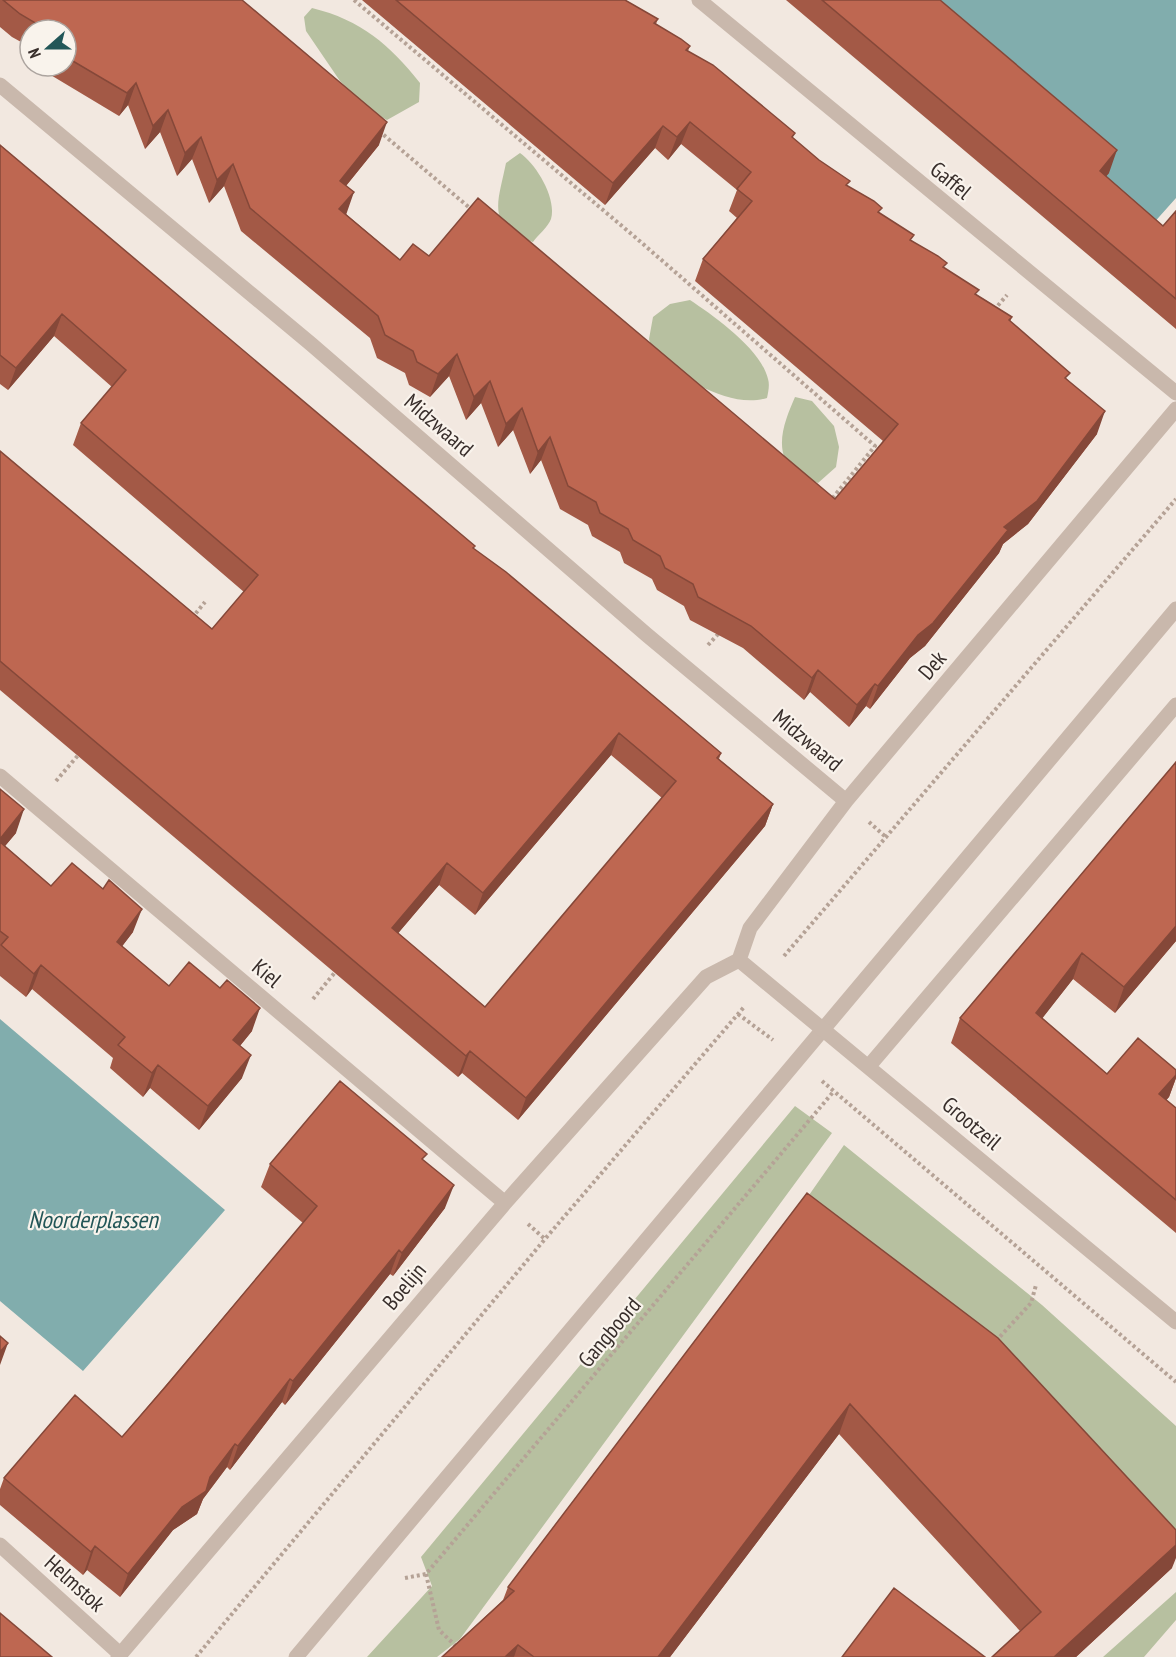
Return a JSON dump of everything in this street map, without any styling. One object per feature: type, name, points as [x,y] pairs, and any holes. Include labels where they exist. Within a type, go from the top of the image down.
[{"type":"street","name":"Gaffel","points":[[699,0],[1176,393]]},
{"type":"street","name":"Midzwaard","points":[[0,84],[311,344],[688,669],[846,801]]},
{"type":"street","name":"Dek","points":[[739,960],[750,928],[846,801],[1176,409]]},
{"type":"street","points":[[296,1657],[1176,609]]},
{"type":"street","points":[[868,1066],[1176,705]]},
{"type":"street","name":"Kiel","points":[[0,776],[505,1203]]},
{"type":"street","name":"Grootzeil","points":[[739,960],[1176,1322]]},
{"type":"street","name":"Boelijn","points":[[119,1656],[505,1203],[706,977],[739,960]]},
{"type":"street","name":"Helmstok","points":[[0,1545],[119,1656]]},
{"type":"path","points":[[354,0],[635,237],[875,446]]},
{"type":"path","points":[[374,127],[472,210]]},
{"type":"path","points":[[990,315],[1028,272]]},
{"type":"path","points":[[824,508],[883,438]]},
{"type":"path","points":[[196,1657],[545,1239],[738,1014],[764,980],[1176,499]]},
{"type":"path","points":[[190,620],[205,602]]},
{"type":"path","points":[[688,669],[726,624]]},
{"type":"path","points":[[35,807],[87,744]]},
{"type":"path","points":[[292,1024],[344,961]]},
{"type":"path","points":[[738,1014],[796,1059],[1176,1382]]},
{"type":"path","name":"Gangboord","points":[[426,1574],[834,1091]]},
{"type":"path","points":[[991,1345],[1031,1303],[1036,1285]]},
{"type":"path","points":[[401,1578],[426,1574],[439,1630],[460,1650]]},
{"type":"green space","points":[[312,8],[345,19],[386,46],[420,83],[419,102],[387,120],[366,109],[340,81],[306,31],[304,17]]},
{"type":"green space","points":[[520,153],[544,182],[551,201],[551,219],[533,242],[507,229],[498,212],[506,163]]},
{"type":"green space","points":[[690,300],[735,334],[756,356],[768,379],[767,398],[752,400],[722,395],[693,382],[654,357],[649,339],[653,317],[670,304]]},
{"type":"green space","points":[[795,397],[812,401],[834,426],[839,447],[836,467],[818,483],[796,473],[788,465],[784,456],[782,436]]},
{"type":"green space","points":[[795,1106],[832,1133],[460,1639],[437,1657],[367,1657],[432,1586],[421,1557]]},
{"type":"green space","points":[[844,1145],[1042,1305],[1176,1426],[1176,1557],[800,1208]]},
{"type":"green space","points":[[1176,1592],[1176,1620],[1144,1657],[1103,1657]]},
{"type":"water","points":[[887,0],[1176,0],[1176,198],[1151,226]]},
{"type":"water","name":"Noorderplassen","points":[[0,1019],[225,1210],[83,1371],[0,1301]]},
{"type":"building","points":[[3,0],[242,0],[387,122],[340,181],[354,192],[339,209],[400,260],[413,244],[429,256],[478,198],[835,499],[898,424],[703,259],[752,201],[737,189],[751,172],[690,122],[677,137],[663,126],[613,183],[396,0],[625,0],[658,19],[654,23],[690,46],[686,50],[713,65],[795,133],[792,137],[819,160],[850,181],[846,185],[882,208],[878,212],[914,235],[910,240],[938,256],[947,263],[943,267],[979,290],[975,294],[1012,317],[1009,320],[1070,373],[1065,378],[1105,411],[1037,501],[1004,527],[1008,530],[933,623],[918,635],[878,686],[875,684],[857,705],[818,670],[812,678],[751,626],[698,597],[693,584],[665,568],[660,556],[633,540],[628,529],[600,513],[596,502],[568,486],[550,437],[538,452],[522,408],[506,424],[490,381],[474,397],[457,354],[438,374],[417,362],[413,351],[385,335],[378,316],[250,208],[233,164],[217,180],[201,137],[185,153],[168,110],[153,126],[136,83],[127,93],[78,64],[78,18],[27,18]]},
{"type":"building","points":[[822,0],[940,0],[1117,150],[1100,171],[1163,226],[1176,211],[1176,299]]},
{"type":"building","points":[[0,145],[475,546],[473,548],[506,572],[721,753],[717,758],[773,804],[526,1098],[470,1051],[466,1056],[0,661],[0,451],[212,629],[258,575],[81,423],[126,370],[62,314],[16,368],[0,355]],"holes":[[[619,733],[676,781],[485,1007],[392,928],[447,863],[483,893]]]},
{"type":"building","points":[[1176,762],[1176,926],[1124,987],[1082,953],[1036,1013],[1107,1074],[1138,1038],[1176,1070],[1176,1075],[1159,1094],[1176,1108],[1176,1200],[960,1018]]},
{"type":"building","points":[[0,789],[24,809],[0,839]]},
{"type":"building","points":[[0,842],[51,886],[72,863],[103,889],[109,880],[142,909],[117,942],[169,986],[189,962],[220,988],[227,980],[260,1008],[233,1040],[251,1055],[208,1106],[158,1065],[152,1073],[118,1045],[125,1037],[41,965],[34,974],[1,945],[8,937],[0,931]]},
{"type":"building","points":[[340,1081],[427,1154],[422,1159],[454,1185],[402,1253],[399,1250],[293,1381],[290,1379],[238,1446],[235,1444],[210,1477],[206,1491],[182,1507],[128,1574],[95,1546],[91,1552],[4,1478],[75,1395],[122,1437],[167,1385],[317,1206],[270,1164]]},
{"type":"building","points":[[807,1193],[998,1338],[1176,1530],[1176,1545],[1054,1657],[992,1657],[1041,1612],[850,1404],[658,1657],[534,1657],[518,1645],[505,1657],[442,1657],[514,1591],[508,1587]]},
{"type":"building","points":[[0,1336],[8,1343],[0,1352]]},
{"type":"building","points":[[894,1588],[985,1657],[842,1657]]},
{"type":"building","points":[[0,1613],[52,1657],[0,1657]]}]
